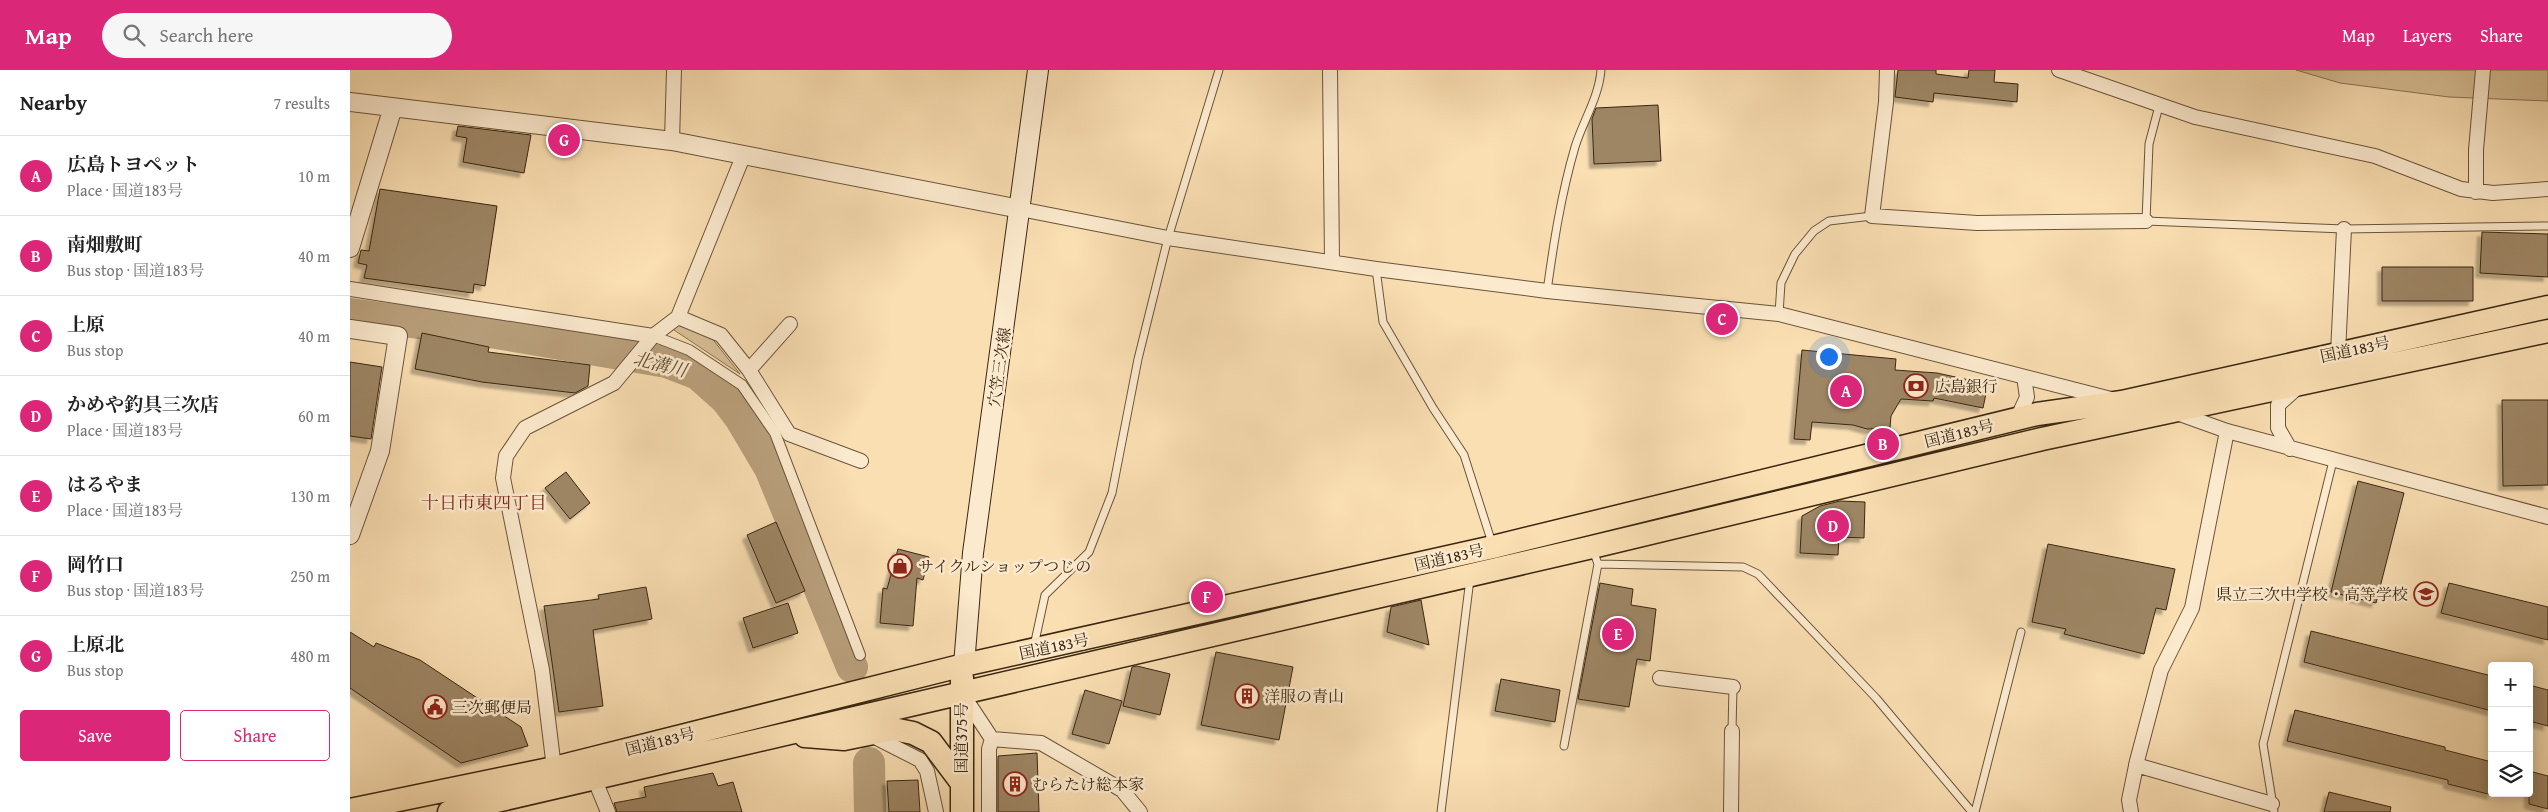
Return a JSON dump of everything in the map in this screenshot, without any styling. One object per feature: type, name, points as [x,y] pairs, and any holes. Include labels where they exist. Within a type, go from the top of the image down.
[{"type":"highway","name":"国道183号","points":[[449,812],[485,800],[554,768],[964,665],[1495,558],[2017,419],[2122,402],[2548,307]]},
{"type":"highway","name":"国道183号","points":[[350,810],[485,800],[594,778],[1470,574],[1495,558],[1595,556],[2169,410],[2548,331]]},
{"type":"highway","name":"国道375号","points":[[962,812],[961,692],[964,665]]},
{"type":"highway","points":[[780,735],[844,738],[893,729],[914,733],[931,742],[961,782]]},
{"type":"main road","name":"穴笠三次線","points":[[964,665],[973,553],[1038,70]]},
{"type":"street","points":[[672,142],[674,70]]},
{"type":"street","points":[[1330,70],[1332,261]]},
{"type":"street","points":[[1887,70],[1886,102],[1872,216],[1977,223],[2146,221]]},
{"type":"street","points":[[2059,70],[2195,117],[2376,156],[2461,189],[2476,192],[2548,189]]},
{"type":"street","points":[[2476,192],[2476,150],[2483,70]]},
{"type":"street","points":[[350,102],[672,142],[744,154],[1168,238],[1547,291],[1779,314],[2122,402],[2169,410],[2228,431],[2290,449],[2548,517]]},
{"type":"street","points":[[350,248],[392,107]]},
{"type":"street","points":[[554,768],[542,670],[503,478],[506,456],[525,428],[614,382],[653,336],[678,317],[744,154]]},
{"type":"street","points":[[2338,353],[2344,229]]},
{"type":"street","points":[[350,289],[653,336],[689,350],[742,385],[775,433],[860,655]]},
{"type":"street","points":[[678,317],[721,335],[749,370],[789,434],[861,461]]},
{"type":"street","points":[[749,370],[790,324]]},
{"type":"street","points":[[350,329],[398,336],[380,451],[350,535]]},
{"type":"street","points":[[2017,419],[2027,398],[2024,377]]},
{"type":"street","points":[[2290,449],[2278,428],[2278,406],[2304,382]]},
{"type":"street","points":[[2131,812],[2130,800],[2136,765],[2161,670],[2192,608],[2228,431]]},
{"type":"street","points":[[1660,678],[1733,687]]},
{"type":"street","points":[[961,692],[992,739]]},
{"type":"street","points":[[1731,812],[1732,731]]},
{"type":"street","points":[[868,734],[920,760],[927,771],[936,812]]},
{"type":"street","points":[[989,812],[989,749],[992,739]]},
{"type":"street","points":[[992,739],[1041,743],[1122,790],[1140,812]]},
{"type":"street","points":[[2136,765],[2273,808]]},
{"type":"street","points":[[594,778],[608,812]]},
{"type":"lane","points":[[1033,651],[1045,595],[1089,552],[1112,493],[1138,359],[1168,238],[1219,70]]},
{"type":"lane","points":[[1547,291],[1558,209],[1576,145],[1600,82],[1601,70]]},
{"type":"lane","points":[[2159,106],[2149,144],[2146,221],[2344,229],[2548,226]]},
{"type":"lane","points":[[1779,314],[1781,283],[1795,254],[1814,231],[1829,221],[1872,216]]},
{"type":"lane","points":[[1376,268],[1383,322],[1433,408],[1464,455],[1495,558]]},
{"type":"lane","points":[[2273,808],[2263,744],[2333,460]]},
{"type":"lane","points":[[1564,746],[1595,556],[1743,566],[1758,574],[1876,698],[1974,812]]},
{"type":"lane","points":[[1441,812],[1470,574]]},
{"type":"lane","points":[[1974,812],[2021,632]]},
{"type":"lane","points":[[1732,731],[1733,687]]},
{"type":"shaded area","points":[[2296,70],[2548,70],[2548,101],[2449,97],[2340,83]]},
{"type":"shaded area","points":[[678,317],[711,337],[740,374],[668,326]]},
{"type":"building","points":[[1898,70],[1936,70],[1936,74],[1968,78],[1969,70],[1995,70],[1994,82],[2018,84],[2017,102],[1934,93],[1933,102],[1895,97]]},
{"type":"building","points":[[1658,105],[1661,161],[1594,164],[1592,119],[1596,108]]},
{"type":"building","points":[[458,126],[531,135],[524,173],[463,162],[467,138],[456,136]]},
{"type":"building","points":[[380,189],[497,206],[485,286],[474,284],[473,293],[364,278],[367,265],[358,263],[361,250],[369,251]]},
{"type":"building","points":[[2482,232],[2548,234],[2548,277],[2480,273]]},
{"type":"building","points":[[2382,267],[2473,267],[2473,301],[2382,301]]},
{"type":"building","points":[[422,333],[489,347],[488,352],[590,365],[588,386],[575,393],[482,382],[415,369]]},
{"type":"building","points":[[1802,350],[1896,359],[1895,370],[1937,373],[1988,384],[1983,408],[1934,398],[1933,401],[1901,399],[1891,416],[1890,428],[1867,429],[1853,425],[1812,422],[1810,440],[1794,439]]},
{"type":"building","points":[[350,362],[382,367],[371,439],[350,436]]},
{"type":"building","points":[[2502,400],[2548,400],[2548,485],[2503,486]]},
{"type":"building","points":[[566,472],[590,503],[570,519],[545,488]]},
{"type":"building","points":[[2358,481],[2404,493],[2376,603],[2331,592]]},
{"type":"building","points":[[1840,501],[1865,502],[1864,538],[1839,537],[1838,555],[1800,553],[1802,516],[1820,506]]},
{"type":"building","points":[[776,522],[805,591],[776,603],[747,535]]},
{"type":"building","points":[[2048,544],[2175,569],[2166,610],[2156,608],[2144,654],[2064,634],[2066,629],[2032,622]]},
{"type":"building","points":[[898,549],[929,557],[923,580],[917,578],[913,626],[880,623],[883,588],[887,589]]},
{"type":"building","points":[[1600,583],[1633,589],[1631,605],[1656,609],[1650,661],[1637,659],[1629,707],[1578,699]]},
{"type":"building","points":[[2449,583],[2548,607],[2548,640],[2441,613]]},
{"type":"building","points":[[646,587],[652,619],[593,630],[603,706],[559,712],[544,606],[599,599],[598,595]]},
{"type":"building","points":[[1421,600],[1429,645],[1387,632],[1391,607]]},
{"type":"building","points":[[788,603],[798,633],[753,648],[743,618]]},
{"type":"building","points":[[2311,631],[2488,675],[2488,710],[2304,662]]},
{"type":"building","points":[[350,632],[374,647],[376,643],[420,660],[521,727],[528,746],[461,763],[350,688]]},
{"type":"building","name":"洋服の青山","points":[[1216,652],[1293,667],[1279,740],[1201,725]]},
{"type":"building","points":[[1137,666],[1170,674],[1160,715],[1123,706],[1132,667]]},
{"type":"building","points":[[1501,679],[1560,690],[1555,722],[1495,711]]},
{"type":"building","points":[[2533,686],[2548,690],[2548,726],[2533,722]]},
{"type":"building","points":[[1085,690],[1122,701],[1109,744],[1072,734]]},
{"type":"building","points":[[2295,710],[2445,747],[2445,750],[2488,761],[2488,794],[2448,784],[2448,780],[2287,741]]},
{"type":"building","name":"むらたけ総本家","points":[[1037,753],[1039,812],[998,812],[998,756]]},
{"type":"building","points":[[2533,772],[2548,776],[2548,809],[2529,804],[2529,797],[2533,797]]},
{"type":"building","points":[[713,773],[718,786],[733,782],[742,812],[617,812],[614,803],[646,797],[644,787]]},
{"type":"building","points":[[918,780],[920,812],[889,812],[887,781]]},
{"type":"building","points":[[2329,792],[2391,807],[2390,812],[2324,812]]},
{"type":"waterway","name":"北溝川","points":[[350,314],[496,333],[667,362],[698,374],[726,399],[741,419],[770,468],[852,667]]},
{"type":"waterway","name":"北溝川","points":[[869,763],[870,812]]},
{"type":"place","name":"上原北","points":[[564,140]]},
{"type":"place","name":"上原","points":[[1722,319]]},
{"type":"place","name":"広島銀行","points":[[1916,386]]},
{"type":"place","name":"広島トヨペット","points":[[1846,391]]},
{"type":"place","name":"南畑敷町","points":[[1883,444]]},
{"type":"place","name":"かめや釣具三次店","points":[[1833,526]]},
{"type":"place","name":"サイクルショップつじの","points":[[900,566]]},
{"type":"place","name":"県立三次中学校・高等学校","points":[[2426,594]]},
{"type":"place","name":"岡竹口","points":[[1207,597]]},
{"type":"place","name":"はるやま","points":[[1618,634]]},
{"type":"place","name":"洋服の青山","points":[[1247,696]]},
{"type":"place","name":"三次郵便局","points":[[435,707]]},
{"type":"place","name":"むらたけ総本家","points":[[1015,784]]},
{"type":"district","name":"十日市東四丁目","points":[[484,502]]}]
